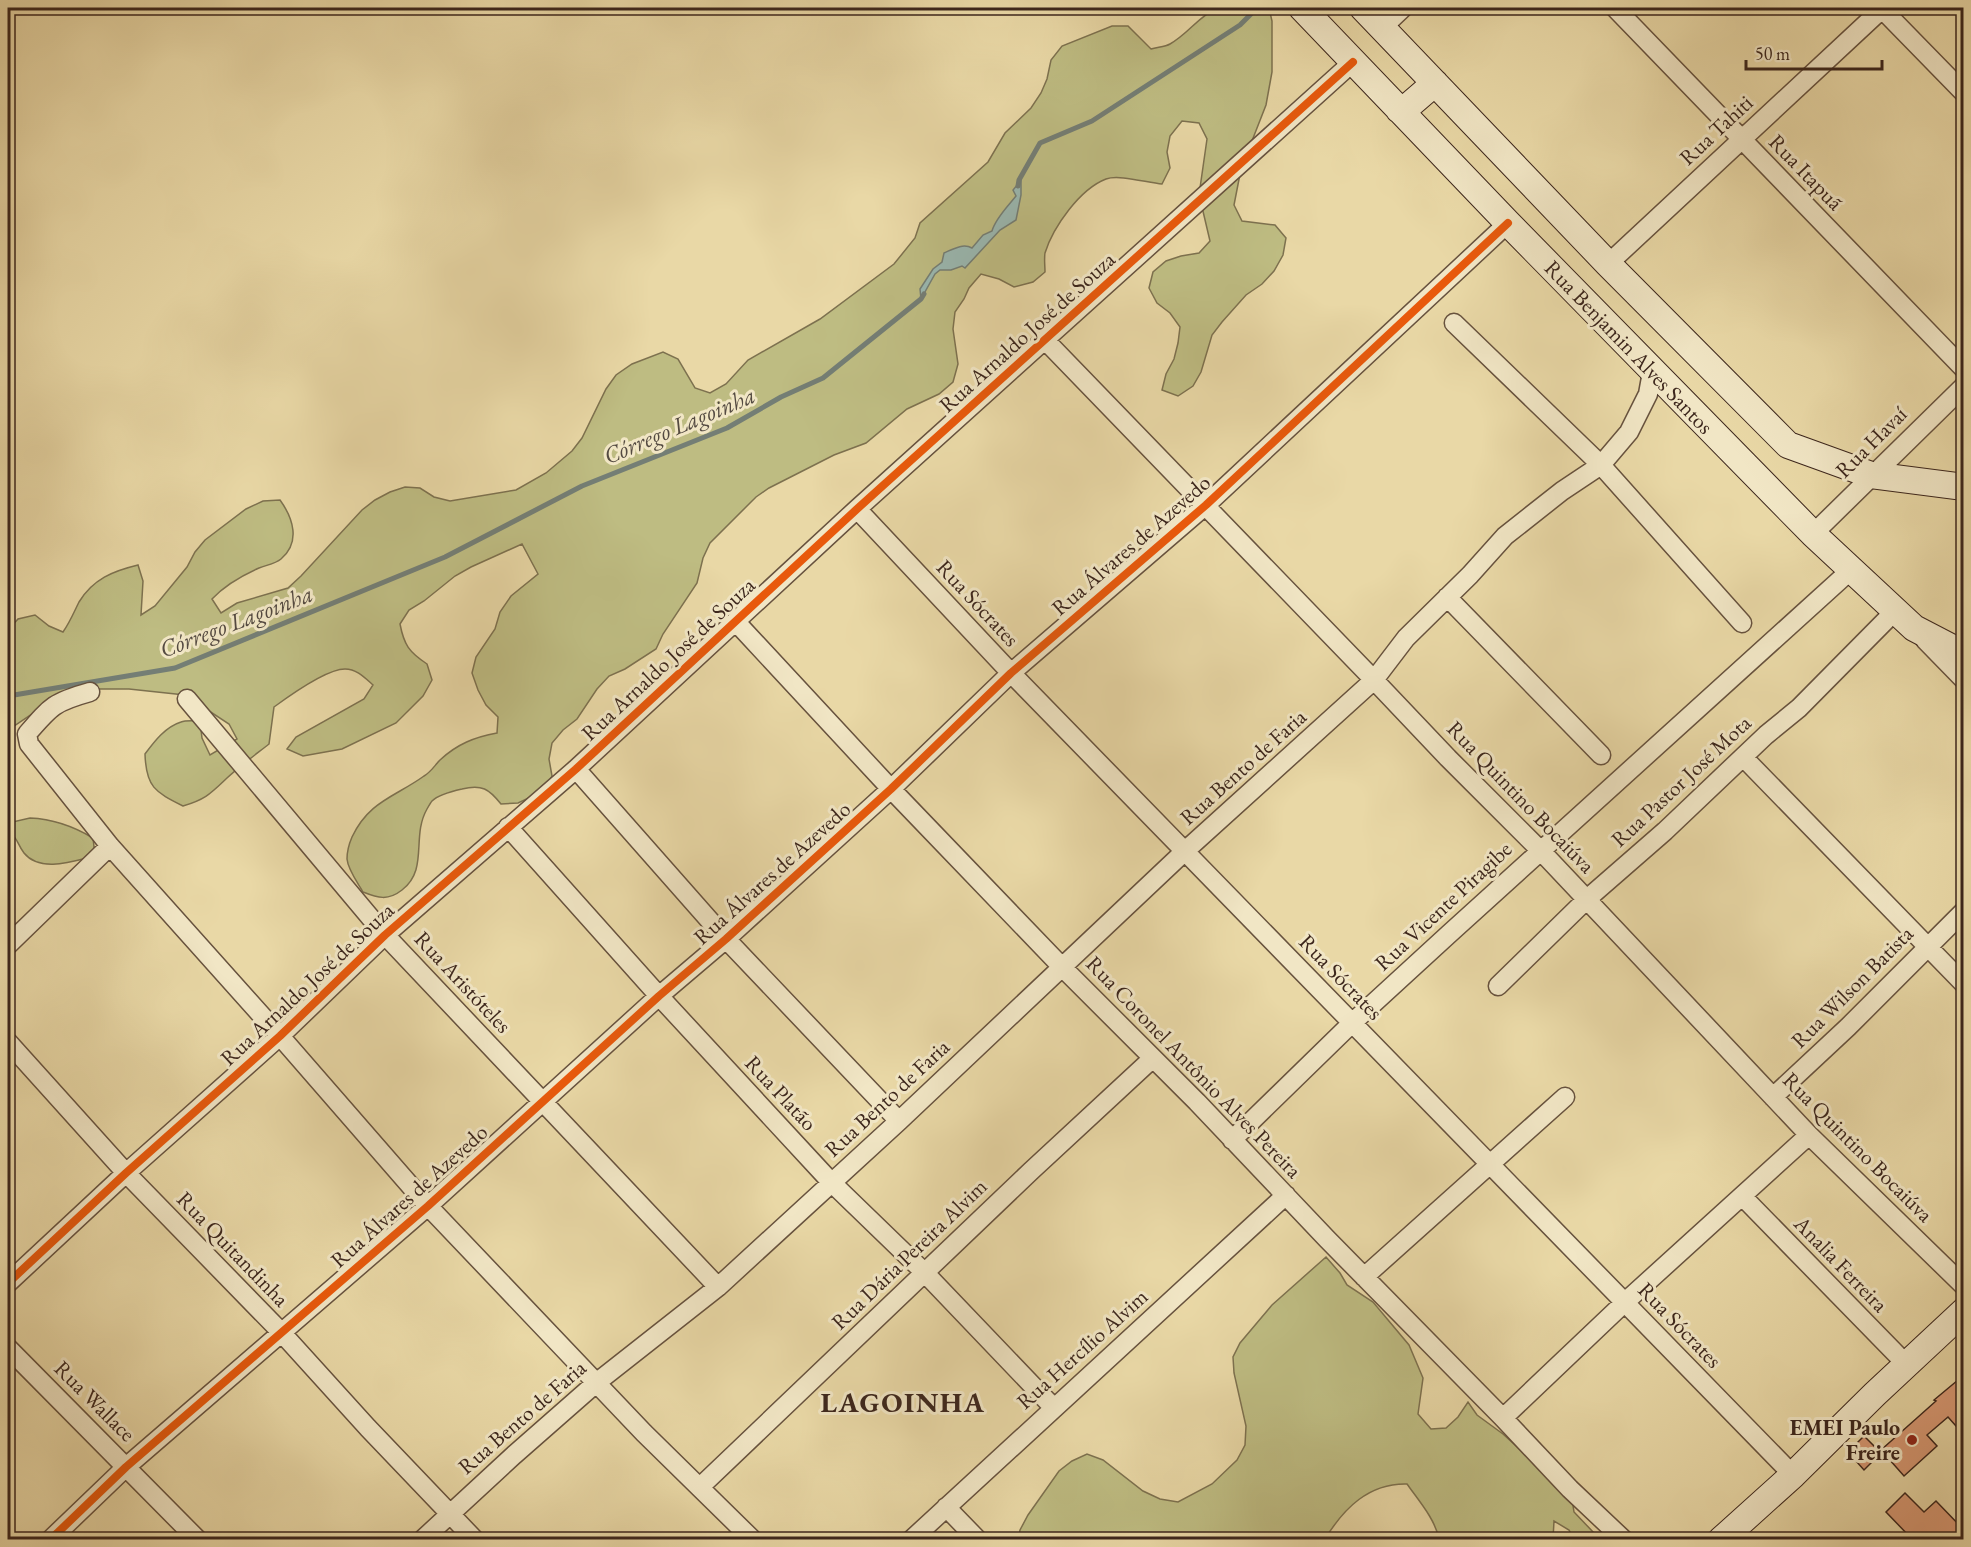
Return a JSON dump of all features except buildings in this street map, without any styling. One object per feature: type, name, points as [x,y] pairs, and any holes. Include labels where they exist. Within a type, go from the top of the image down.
[{"type":"main road","name":"Rua Benjamin Alves Santos","points":[[1302,8],[1652,372],[1813,534],[1914,628]]},
{"type":"main road","name":"Rua Benjamin Alves Santos","points":[[1363,8],[1608,264],[1788,445],[1871,475]]},
{"type":"main road","points":[[1399,110],[1406,108],[1435,83]]},
{"type":"main road","points":[[1871,475],[1964,487]]},
{"type":"main road","points":[[1914,628],[1964,654]]},
{"type":"main road","points":[[1721,1539],[1793,1475],[1964,1311]]},
{"type":"street","points":[[1383,27],[1403,8]]},
{"type":"street","name":"Rua Itapuã","points":[[1615,8],[1964,369]]},
{"type":"street","points":[[1882,8],[1964,93]]},
{"type":"street","name":"Rua Tahiti","points":[[1608,264],[1882,8]]},
{"type":"street","name":"Rua Arnaldo José de Souza","points":[[8,1283],[126,1173],[280,1036],[385,935],[576,769],[857,509],[1353,62]]},
{"type":"street","name":"Rua Álvares de Azevedo","points":[[50,1539],[126,1467],[428,1206],[659,996],[726,939],[891,789],[1011,673],[1206,506],[1508,224]]},
{"type":"street","points":[[1454,323],[1601,465],[1742,623]]},
{"type":"street","name":"Rua Quintino Bocaiúva","points":[[1046,340],[1448,758],[1540,850],[1809,1135],[1964,1286]]},
{"type":"street","name":"Rua Bento de Faria","points":[[422,1539],[596,1383],[718,1287],[1185,851],[1374,680],[1406,638],[1505,536],[1562,491],[1601,465],[1629,432],[1648,394],[1652,372]]},
{"type":"street","name":"Rua Havaí","points":[[1813,534],[1964,386]]},
{"type":"street","name":"Rua Sócrates","points":[[857,509],[1011,673],[1793,1475]]},
{"type":"street","name":"Rua Vicente Piragibe","points":[[1232,1140],[1352,1023],[1852,569]]},
{"type":"street","points":[[1448,597],[1601,755]]},
{"type":"street","name":"Rua Pastor José Mota","points":[[1498,986],[1587,899],[1665,831],[1766,735],[1798,708],[1895,610]]},
{"type":"street","name":"Rua Coronel Antônio Alves Pereira","points":[[736,622],[891,789],[1062,967],[1570,1489],[1624,1539]]},
{"type":"street","name":"Rua Benjamin Alves Santos","points":[[1914,628],[1964,680]]},
{"type":"street","points":[[90,692],[63,700],[48,709],[27,734],[28,744],[110,846],[428,1206],[596,1383],[753,1539]]},
{"type":"street","name":"Rua Aristóteles","points":[[187,699],[385,935],[718,1287]]},
{"type":"street","points":[[1744,758],[1964,984]]},
{"type":"street","points":[[576,769],[726,939],[899,1120]]},
{"type":"street","name":"Rua Platão","points":[[508,827],[659,996],[831,1182],[924,1272],[1053,1407]]},
{"type":"street","points":[[8,945],[110,846]]},
{"type":"street","name":"Rua Wilson Batista","points":[[1773,1097],[1848,1027],[1964,911]]},
{"type":"street","name":"Rua Quitandinha","points":[[8,1042],[126,1173],[281,1332],[368,1428],[475,1539]]},
{"type":"street","name":"Rua Dária Pereira Alvim","points":[[700,1487],[924,1272],[1153,1058]]},
{"type":"street","points":[[1364,1277],[1565,1097]]},
{"type":"street","points":[[1503,1418],[1624,1302],[1809,1135]]},
{"type":"street","name":"Rua Hercílio Alvim","points":[[911,1539],[1286,1195]]},
{"type":"street","name":"Analia Ferreira","points":[[1742,1196],[1906,1365]]},
{"type":"street","name":"Rua Wallace","points":[[8,1347],[198,1539]]},
{"type":"street","points":[[946,1507],[978,1539]]},
{"type":"shaded area","points":[[1217,8],[1269,8],[1272,21],[1272,72],[1266,105],[1241,169],[1234,205],[1242,221],[1275,225],[1286,238],[1283,255],[1274,271],[1262,284],[1246,295],[1212,335],[1201,372],[1193,386],[1178,396],[1162,390],[1166,374],[1174,359],[1180,327],[1170,313],[1157,303],[1149,288],[1153,272],[1166,261],[1199,253],[1210,241],[1200,188],[1207,139],[1199,123],[1182,121],[1170,136],[1167,152],[1170,168],[1162,184],[1112,178],[1096,184],[1077,200],[1061,221],[1045,253],[1045,272],[1033,282],[1014,287],[999,279],[981,274],[969,288],[955,312],[953,329],[958,364],[953,382],[939,394],[907,409],[866,443],[834,455],[769,488],[756,497],[710,543],[703,558],[697,583],[663,634],[656,649],[625,669],[609,676],[597,689],[577,719],[552,743],[549,759],[552,776],[544,791],[518,803],[501,804],[484,789],[475,787],[446,794],[432,801],[422,820],[415,872],[410,882],[392,896],[373,896],[363,892],[351,872],[347,859],[351,840],[366,815],[375,807],[426,774],[460,745],[497,733],[498,717],[486,705],[472,673],[476,657],[495,629],[500,612],[511,596],[538,574],[522,544],[455,576],[409,610],[400,624],[403,637],[412,652],[427,664],[432,680],[423,696],[396,723],[342,749],[303,756],[287,749],[296,737],[364,699],[373,685],[360,674],[349,669],[328,673],[274,707],[269,744],[212,792],[183,806],[159,792],[147,774],[145,754],[156,740],[175,724],[185,721],[200,721],[202,738],[210,755],[237,739],[229,724],[185,695],[129,689],[95,689],[44,706],[8,728],[8,630],[18,619],[35,615],[49,626],[63,632],[79,602],[91,587],[112,573],[138,565],[143,581],[141,615],[155,606],[187,567],[205,540],[246,509],[263,501],[280,500],[293,530],[291,545],[279,561],[246,574],[217,594],[212,599],[221,613],[237,603],[288,588],[362,510],[390,492],[405,487],[420,488],[434,497],[450,501],[516,490],[546,473],[572,451],[582,438],[606,389],[616,375],[632,364],[663,352],[678,359],[695,388],[710,393],[726,384],[748,360],[820,319],[894,264],[915,238],[920,223],[988,162],[1005,133],[1031,108],[1047,79],[1051,60],[1062,46],[1112,26],[1128,26],[1151,49],[1168,45]]},
{"type":"shaded area","points":[[30,818],[63,824],[93,838],[95,856],[58,864],[39,863],[31,859],[8,830],[8,823]]},
{"type":"shaded area","points":[[1326,1257],[1347,1285],[1373,1302],[1409,1345],[1423,1378],[1418,1414],[1431,1429],[1446,1428],[1458,1417],[1468,1402],[1477,1415],[1503,1434],[1572,1499],[1574,1512],[1597,1539],[1574,1539],[1569,1530],[1554,1521],[1553,1539],[1439,1539],[1430,1517],[1407,1484],[1393,1485],[1369,1493],[1340,1517],[1325,1539],[1143,1540],[1129,1534],[1110,1539],[1018,1540],[1020,1530],[1028,1515],[1059,1471],[1072,1461],[1087,1454],[1103,1460],[1143,1491],[1160,1499],[1178,1502],[1212,1484],[1237,1460],[1245,1445],[1246,1426],[1234,1373],[1233,1357],[1240,1343],[1272,1305]]},
{"type":"water","points":[[1021,177],[1021,195],[1016,220],[1000,230],[965,268],[962,266],[951,270],[940,270],[935,274],[921,299],[920,289],[933,269],[942,262],[944,253],[962,246],[972,248],[983,235],[992,231],[999,217],[1016,196],[1013,190]]},
{"type":"waterway","name":"Córrego Lagoinha","points":[[1018,186],[1019,180],[1040,143],[1092,121],[1240,25],[1251,14]]},
{"type":"waterway","name":"Córrego Lagoinha","points":[[8,696],[175,668],[445,557],[582,486],[727,428],[781,397],[823,378],[921,299],[924,294]]},
{"type":"cycle path","points":[[8,1283],[126,1173],[280,1036],[385,935],[576,769],[857,509],[1353,62]]},
{"type":"cycle path","points":[[50,1540],[126,1467],[428,1206],[659,996],[726,939],[891,789],[1011,673],[1206,505],[1508,223]]},
{"type":"place","name":"EMEI Paulo Freire","points":[[1912,1440]]},
{"type":"district","name":"LAGOINHA","points":[[903,1402]]}]
